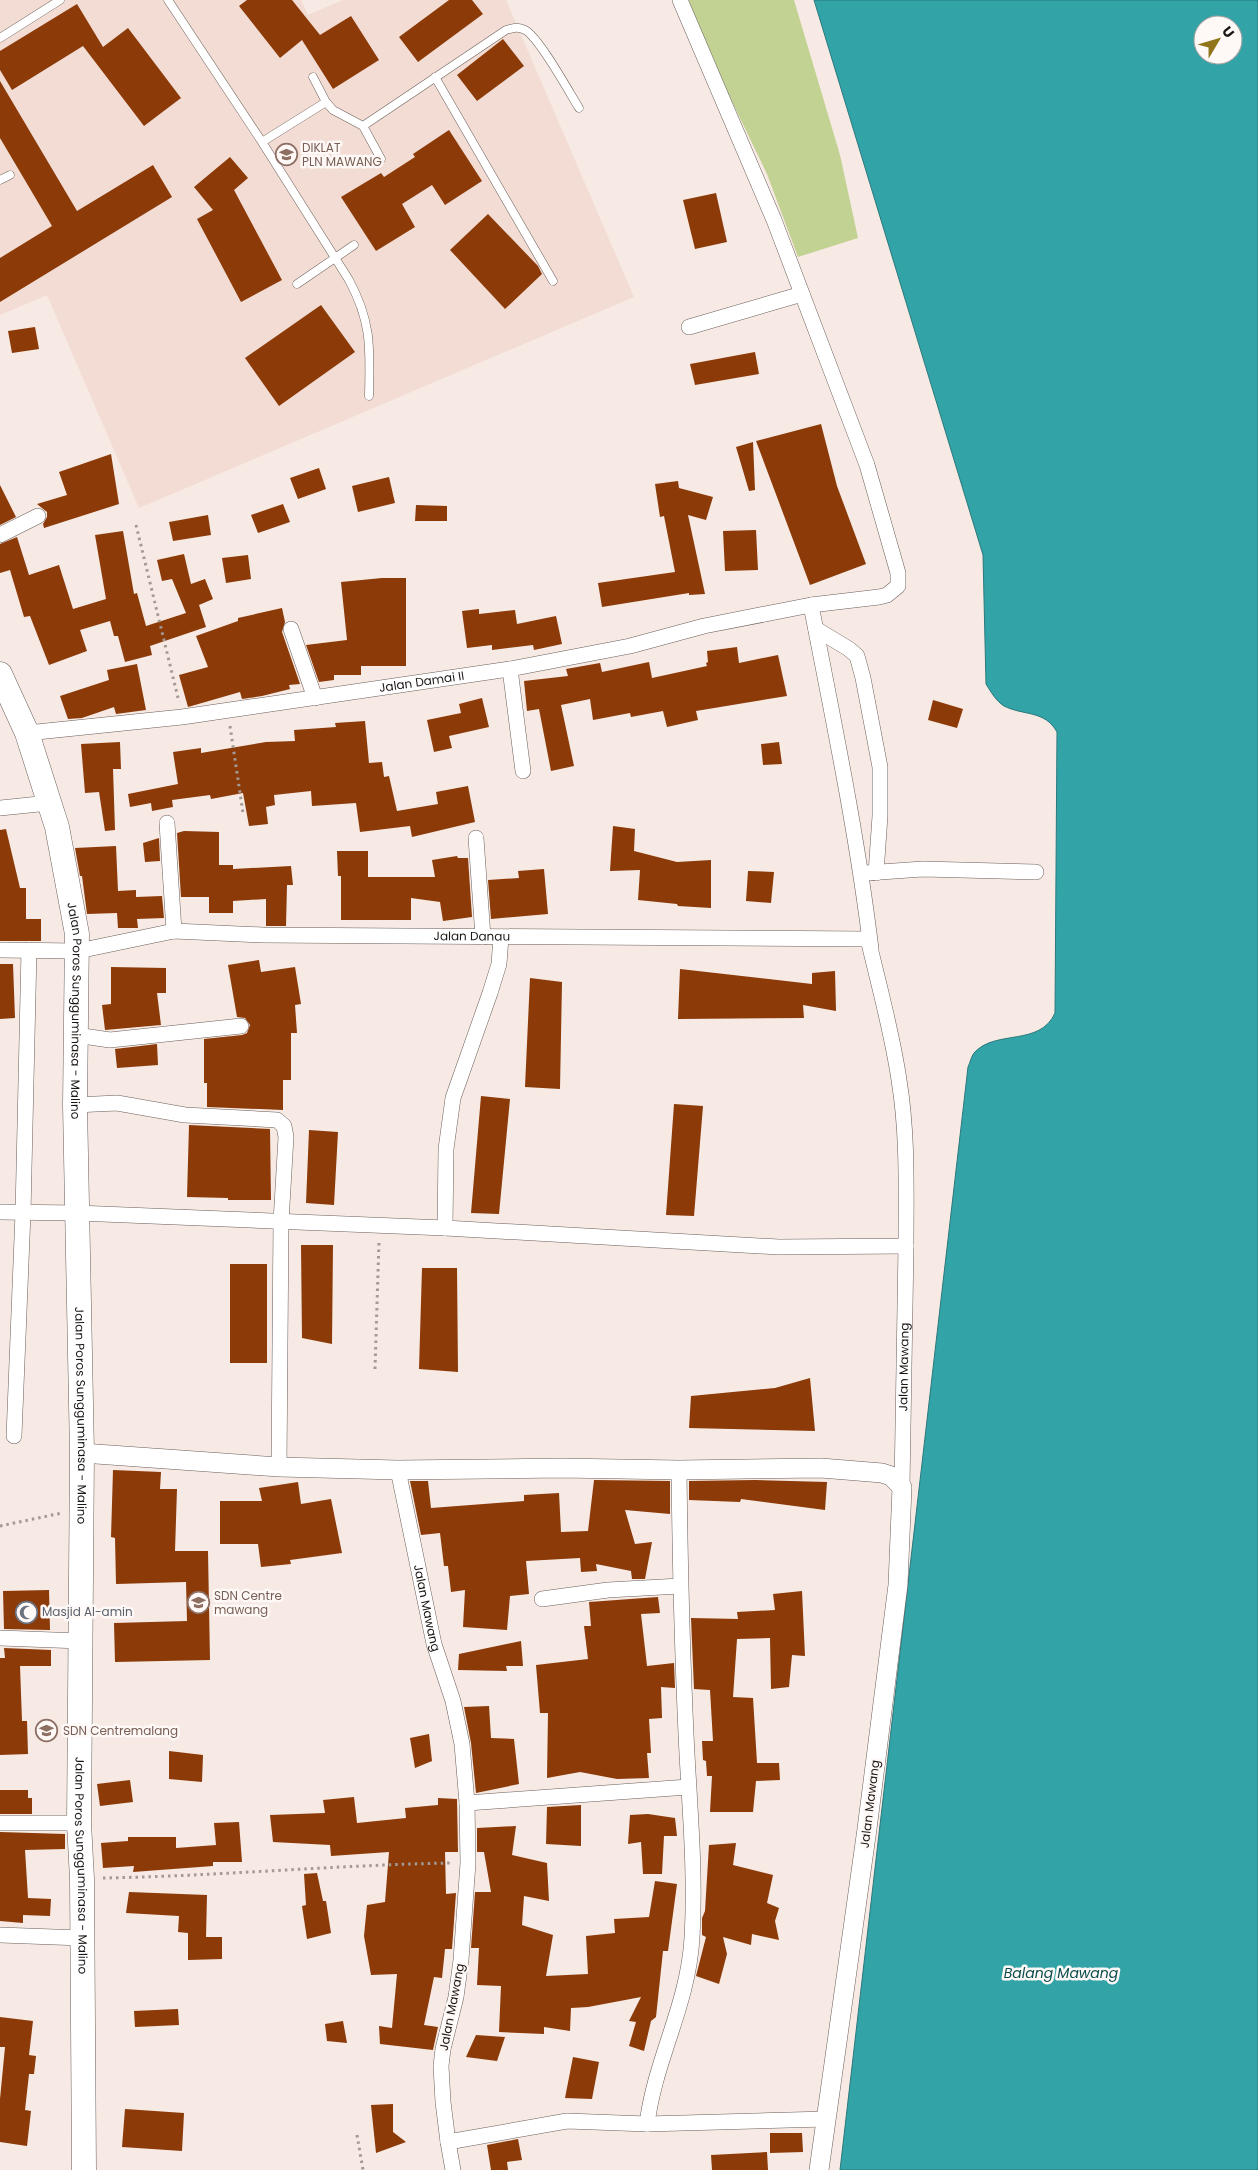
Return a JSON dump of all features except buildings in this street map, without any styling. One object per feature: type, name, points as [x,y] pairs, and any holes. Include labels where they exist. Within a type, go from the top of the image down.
[{"type":"main road","name":"Jalan Poros Sungguminasa - Malino","points":[[0,674],[26,732],[57,827],[77,934],[78,951],[75,1105],[82,1453],[79,1823],[82,1879],[72,1937],[84,2170]]},
{"type":"street","points":[[680,0],[774,220],[802,294],[689,327]]},
{"type":"street","name":"Jalan Damai II","points":[[26,732],[182,717],[510,669],[630,646],[704,626],[811,605],[887,595],[898,586],[898,573],[867,464],[802,294]]},
{"type":"street","points":[[0,535],[38,516]]},
{"type":"street","points":[[811,605],[845,773],[869,873],[871,955]]},
{"type":"street","points":[[290,629],[315,698]]},
{"type":"street","points":[[816,629],[850,649],[857,656],[863,678],[880,767],[880,816],[869,873]]},
{"type":"street","points":[[510,669],[523,771]]},
{"type":"street","points":[[0,808],[49,803]]},
{"type":"street","points":[[167,823],[174,931]]},
{"type":"street","points":[[476,838],[483,937]]},
{"type":"street","points":[[869,873],[923,869],[1029,871]]},
{"type":"street","name":"Jalan Danau","points":[[0,950],[78,951],[174,931],[264,935],[868,939],[871,955]]},
{"type":"street","points":[[445,1228],[446,1150],[453,1098],[499,964],[501,937]]},
{"type":"street","points":[[14,1436],[23,1213],[29,950]]},
{"type":"street","name":"Jalan Mawang","points":[[819,2170],[898,1585],[902,1487],[907,1157],[901,1090],[894,1051],[871,955]]},
{"type":"street","points":[[76,1035],[110,1040],[241,1026]]},
{"type":"street","points":[[75,1105],[117,1103],[185,1115],[280,1121],[284,1126],[286,1137],[280,1222],[280,1467]]},
{"type":"street","points":[[0,1212],[77,1213],[380,1225],[778,1247],[906,1246]]},
{"type":"street","points":[[82,1453],[280,1467],[398,1470],[821,1468],[872,1471],[891,1476],[902,1487]]},
{"type":"street","name":"Jalan Mawang","points":[[398,1470],[434,1644],[453,1701],[460,1736],[466,1803],[468,1863],[459,1974],[441,2066],[443,2102],[454,2170]]},
{"type":"street","points":[[647,2124],[651,2095],[680,2010],[688,1974],[692,1937],[692,1836],[688,1787],[680,1586],[679,1470]]},
{"type":"street","points":[[542,1599],[608,1590],[680,1586]]},
{"type":"street","points":[[0,1638],[81,1641]]},
{"type":"street","points":[[466,1803],[688,1787]]},
{"type":"street","points":[[0,1823],[79,1823]]},
{"type":"street","points":[[0,1935],[72,1937]]},
{"type":"street","points":[[448,2142],[551,2122],[647,2124],[826,2119]]},
{"type":"lane","points":[[0,38],[60,0]]},
{"type":"lane","points":[[168,0],[262,142],[361,302],[368,324],[369,396]]},
{"type":"lane","points":[[363,126],[506,30],[516,27],[526,30],[536,41],[579,108]]},
{"type":"lane","points":[[313,77],[326,102],[340,114],[363,126],[382,159]]},
{"type":"lane","points":[[435,77],[553,281]]},
{"type":"lane","points":[[262,142],[326,102]]},
{"type":"lane","points":[[0,180],[10,175]]},
{"type":"lane","points":[[297,284],[354,245]]},
{"type":"path","points":[[136,526],[182,717]]},
{"type":"path","points":[[228,711],[243,813]]},
{"type":"path","points":[[375,1369],[380,1225]]},
{"type":"path","points":[[0,1526],[82,1508]]},
{"type":"path","points":[[82,1879],[239,1874],[377,1864],[468,1863]]},
{"type":"path","points":[[358,2135],[363,2170]]},
{"type":"shaded area","name":"DIKLAT PLN MAWANG","points":[[0,0],[301,0],[308,15],[343,0],[506,0],[634,297],[139,508],[47,295],[0,315]]},
{"type":"green space","points":[[687,0],[794,0],[840,155],[858,238],[798,257],[767,174],[710,56]]},
{"type":"water","name":"Balang Mawang","points":[[814,0],[1258,0],[1258,2170],[840,2170],[968,1067],[974,1053],[983,1046],[993,1041],[1039,1030],[1048,1023],[1055,1013],[1057,732],[1046,720],[1034,714],[1012,709],[1001,704],[986,684],[983,555]]},
{"type":"place","name":"DIKLAT PLN MAWANG","points":[[286,155]]},
{"type":"place","name":"SDN Centre mawang","points":[[198,1603]]},
{"type":"place","name":"Masjid Al-amin","points":[[26,1612]]},
{"type":"place","name":"SDN Centremalang","points":[[47,1731]]}]
